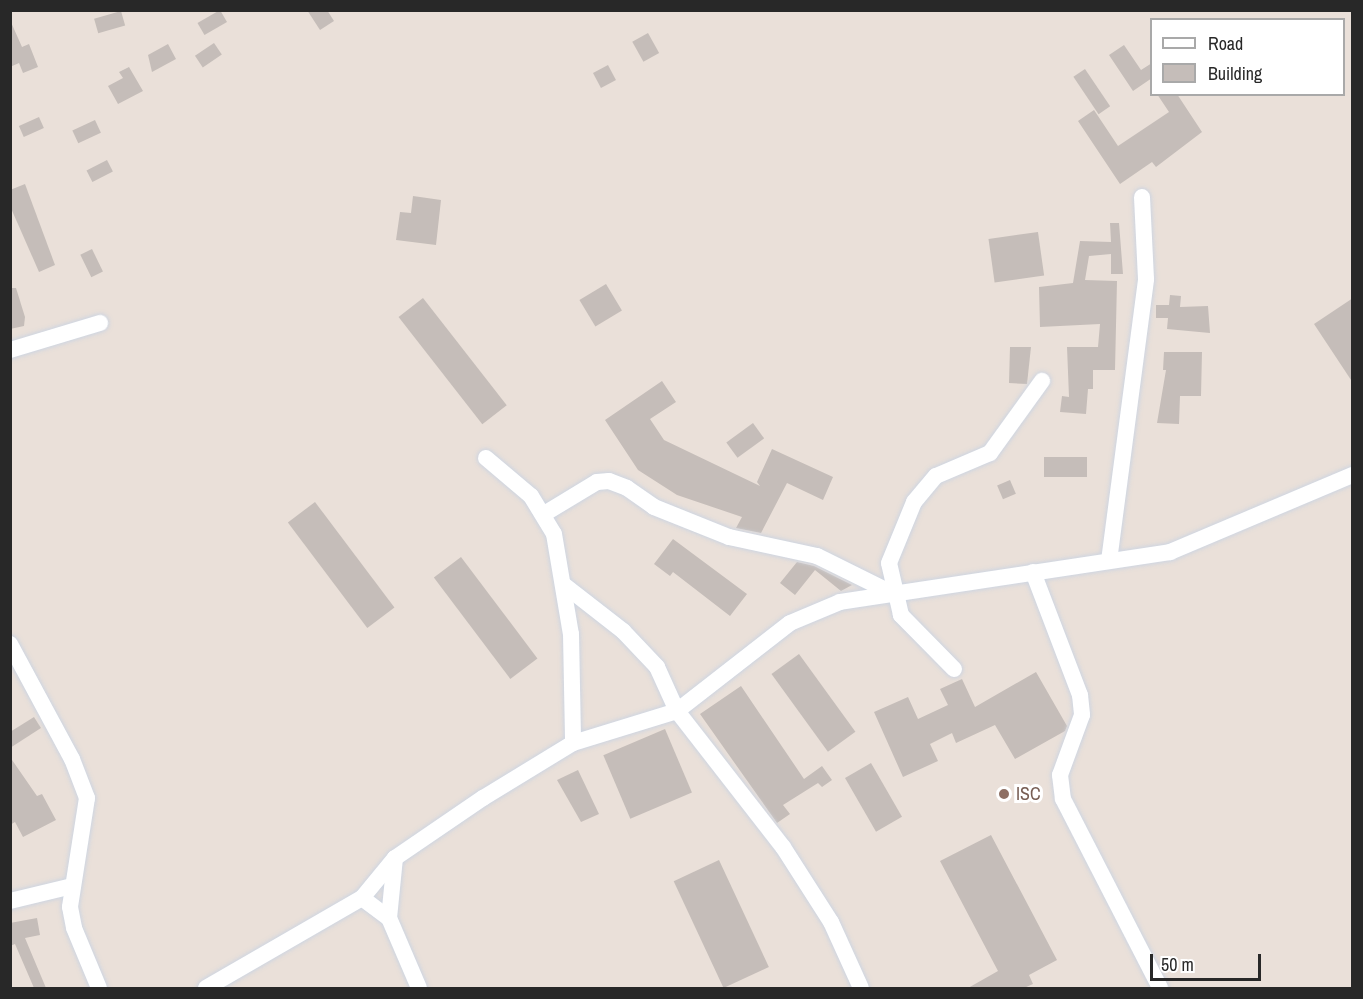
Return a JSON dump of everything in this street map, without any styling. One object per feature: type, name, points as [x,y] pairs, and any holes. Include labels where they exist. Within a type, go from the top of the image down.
[{"type":"street","points":[[1109,561],[1146,279],[1142,197]]},
{"type":"street","points":[[10,350],[100,323]]},
{"type":"street","points":[[954,669],[901,615],[894,594],[889,563],[914,502],[936,476],[990,453],[1042,381]]},
{"type":"street","points":[[486,458],[531,496],[544,514],[554,534],[571,634],[573,743]]},
{"type":"street","points":[[206,988],[362,898],[395,858],[483,798],[573,743],[677,711],[790,623],[840,602],[1170,552],[1353,475]]},
{"type":"street","points":[[544,514],[597,482],[609,481],[627,488],[654,507],[729,537],[817,556],[894,594]]},
{"type":"street","points":[[1033,572],[1080,695],[1082,715],[1060,775],[1063,799],[1160,988]]},
{"type":"street","points":[[564,585],[623,631],[657,668],[677,711],[783,847],[831,922],[861,988]]},
{"type":"street","points":[[10,644],[72,759],[87,798],[87,817],[72,886],[74,928],[99,988]]},
{"type":"street","points":[[395,858],[389,918],[419,988]]},
{"type":"street","points":[[10,901],[72,886]]},
{"type":"street","points":[[362,898],[389,918]]},
{"type":"building","points":[[220,10],[227,22],[204,35],[197,23]]},
{"type":"building","points":[[307,10],[327,10],[334,21],[320,30]]},
{"type":"building","points":[[121,11],[125,25],[98,33],[94,19]]},
{"type":"building","points":[[10,20],[22,47],[29,44],[38,67],[23,73],[19,63],[10,67]]},
{"type":"building","points":[[648,33],[659,53],[643,62],[632,42]]},
{"type":"building","points":[[214,43],[222,55],[203,67],[195,56]]},
{"type":"building","points":[[168,44],[176,59],[152,72],[148,55]]},
{"type":"building","points":[[1124,45],[1141,70],[1150,64],[1150,79],[1133,91],[1109,55]]},
{"type":"building","points":[[608,65],[616,80],[601,88],[593,73]]},
{"type":"building","points":[[129,67],[143,91],[118,104],[108,86],[123,78],[119,72]]},
{"type":"building","points":[[1085,69],[1110,106],[1099,114],[1073,77]]},
{"type":"building","points":[[1158,96],[1178,96],[1202,132],[1156,167],[1152,162],[1120,184],[1078,121],[1094,110],[1118,146],[1169,112]]},
{"type":"building","points":[[39,117],[44,128],[24,137],[19,126]]},
{"type":"building","points":[[95,120],[101,133],[78,143],[72,131]]},
{"type":"building","points":[[107,160],[113,172],[92,182],[87,170]]},
{"type":"building","points":[[25,184],[55,265],[39,272],[10,206],[10,190]]},
{"type":"building","points":[[413,196],[441,200],[436,245],[396,240],[400,212],[411,213]]},
{"type":"building","points":[[1110,223],[1119,223],[1123,274],[1111,274],[1111,254],[1089,256],[1085,280],[1117,281],[1115,370],[1093,370],[1093,389],[1088,389],[1086,414],[1060,412],[1062,396],[1069,397],[1067,347],[1098,347],[1100,324],[1040,327],[1039,287],[1073,283],[1080,241],[1111,242]]},
{"type":"building","points":[[1038,232],[1044,276],[995,283],[988,239]]},
{"type":"building","points":[[92,249],[103,271],[91,277],[80,255]]},
{"type":"building","points":[[606,284],[622,311],[595,327],[579,300]]},
{"type":"building","points":[[10,288],[16,288],[25,317],[24,326],[10,329]]},
{"type":"building","points":[[1170,295],[1181,296],[1180,307],[1208,306],[1210,333],[1167,329],[1168,318],[1156,318],[1156,305],[1169,305]]},
{"type":"building","points":[[423,298],[507,405],[482,424],[399,317]]},
{"type":"building","points":[[1353,298],[1353,383],[1314,324]]},
{"type":"building","points":[[1010,347],[1031,347],[1027,384],[1009,383]]},
{"type":"building","points":[[1164,352],[1202,352],[1201,396],[1180,396],[1179,424],[1157,423],[1166,370],[1163,370]]},
{"type":"building","points":[[662,381],[676,402],[650,419],[664,440],[760,486],[757,482],[772,449],[833,477],[823,500],[787,483],[761,533],[736,528],[742,517],[677,495],[638,470],[605,420]]},
{"type":"building","points":[[753,423],[764,438],[737,458],[726,442]]},
{"type":"building","points":[[1044,457],[1087,457],[1087,477],[1044,477]]},
{"type":"building","points":[[1010,480],[1016,494],[1003,499],[997,485]]},
{"type":"building","points":[[315,502],[394,607],[367,628],[288,522]]},
{"type":"building","points":[[673,539],[747,594],[730,616],[673,572],[670,576],[654,564]]},
{"type":"building","points":[[461,557],[537,658],[510,679],[434,577]]},
{"type":"building","points":[[797,562],[814,566],[852,585],[841,591],[815,570],[795,595],[780,583]]},
{"type":"building","points":[[799,654],[855,732],[828,752],[771,674]]},
{"type":"building","points":[[1036,672],[1067,726],[1065,731],[1015,759],[995,725],[956,743],[952,733],[930,744],[938,761],[903,777],[874,712],[908,697],[918,719],[948,705],[940,689],[962,679],[975,707]]},
{"type":"building","points":[[741,686],[804,779],[822,766],[832,780],[822,787],[818,783],[783,805],[790,814],[777,823],[700,714]]},
{"type":"building","points":[[34,717],[41,728],[10,748],[10,732]]},
{"type":"building","points":[[665,729],[692,793],[630,819],[603,755]]},
{"type":"building","points":[[10,757],[37,796],[42,794],[56,820],[23,837],[15,822],[10,825]]},
{"type":"building","points":[[871,763],[902,817],[876,832],[845,778]]},
{"type":"building","points":[[578,770],[599,814],[581,822],[557,780]]},
{"type":"building","points":[[991,835],[1057,960],[1029,975],[1033,984],[1024,988],[968,988],[998,971],[940,861]]},
{"type":"building","points":[[719,860],[769,967],[724,988],[674,881]]},
{"type":"building","points":[[37,918],[40,935],[25,938],[46,988],[34,988],[15,944],[10,946],[10,923]]},
{"type":"place","name":"ISC","points":[[1004,794]]}]
